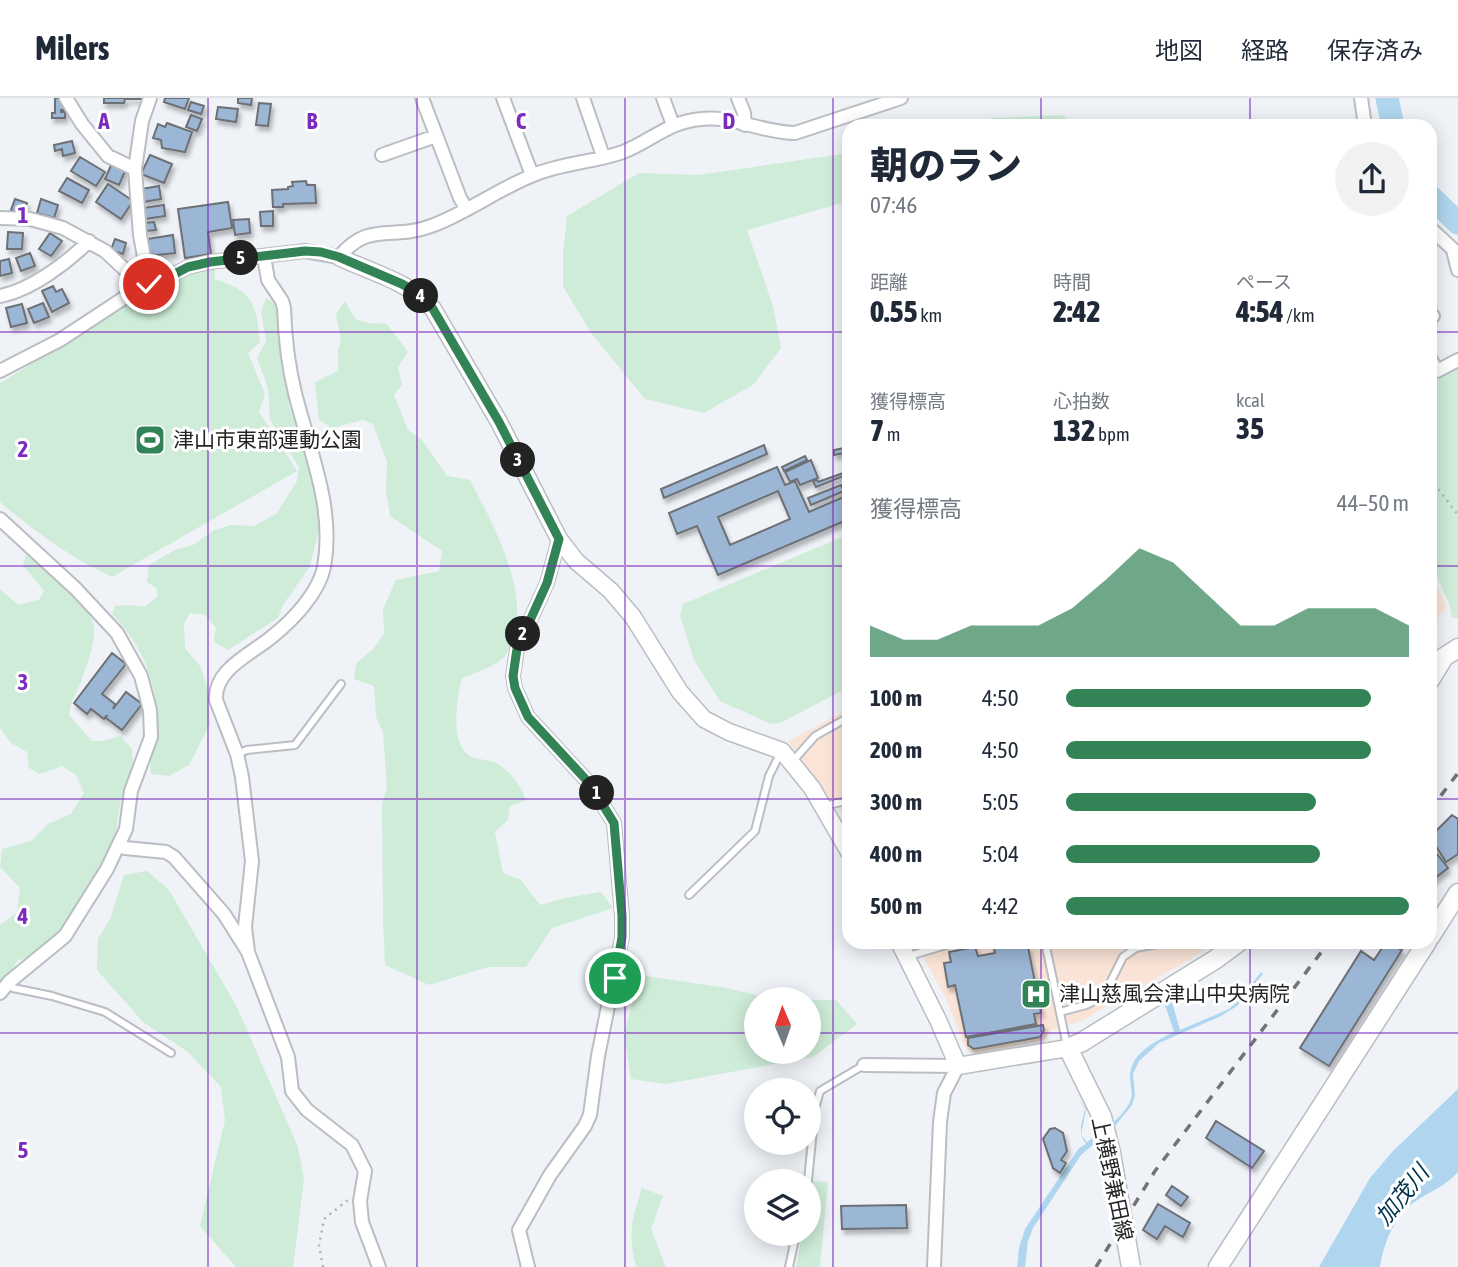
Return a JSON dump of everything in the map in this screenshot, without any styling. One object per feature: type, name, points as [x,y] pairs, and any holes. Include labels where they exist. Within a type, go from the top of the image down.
[{"type":"main road","points":[[1437,668],[1444,657],[1458,648]]},
{"type":"main road","points":[[1437,925],[1458,893]]},
{"type":"main road","points":[[1068,1048],[1082,1042],[1231,949]]},
{"type":"main road","points":[[1218,1267],[1422,949]]},
{"type":"main road","name":"上横野兼田線","points":[[1068,1048],[1102,1117],[1131,1267]]},
{"type":"street","points":[[66,98],[82,124],[108,156],[135,169]]},
{"type":"street","points":[[144,282],[135,169],[142,121],[150,98]]},
{"type":"street","points":[[422,98],[466,208]]},
{"type":"street","points":[[503,98],[532,175]]},
{"type":"street","points":[[583,98],[603,156]]},
{"type":"street","points":[[663,98],[674,125]]},
{"type":"street","points":[[738,98],[744,113],[744,125]]},
{"type":"street","points":[[339,257],[360,238],[373,234],[420,230],[532,175],[624,151],[674,125],[716,118],[777,133],[795,133],[901,98]]},
{"type":"street","points":[[1361,98],[1364,119]]},
{"type":"street","points":[[382,155],[436,136]]},
{"type":"street","points":[[0,218],[43,221],[89,241],[144,282]]},
{"type":"street","points":[[1437,235],[1455,252],[1458,270]]},
{"type":"street","points":[[0,296],[25,286],[71,259],[89,241]]},
{"type":"street","points":[[0,372],[60,340],[144,282],[161,281],[188,267],[305,251],[339,257],[402,284],[421,295],[433,309],[499,422],[559,539],[576,561],[611,591],[633,617],[680,692],[704,719],[787,756],[823,807],[842,840]]},
{"type":"street","points":[[248,952],[245,927],[252,861],[237,754],[216,700],[219,684],[240,660],[274,636],[309,597],[324,567],[327,535],[322,493],[287,356],[284,308],[268,280],[264,256]]},
{"type":"street","points":[[1437,371],[1458,360]]},
{"type":"street","points":[[0,519],[76,589],[117,633],[141,676],[150,710],[151,737],[131,791],[126,829],[120,845],[71,928],[0,993]]},
{"type":"street","points":[[528,1267],[519,1230],[550,1175],[590,1115],[598,1056],[622,937],[614,823],[590,784],[528,717],[515,688],[513,676],[517,649],[547,583],[559,539]]},
{"type":"street","points":[[120,845],[125,848],[166,852],[174,857],[224,914],[248,952],[288,1057],[292,1091],[307,1110],[352,1144],[365,1171],[360,1201],[362,1222],[379,1267]]},
{"type":"street","points":[[903,949],[958,1066]]},
{"type":"street","points":[[864,1065],[958,1066],[1068,1048]]},
{"type":"street","points":[[934,1267],[940,1122],[944,1093],[958,1066]]},
{"type":"lane","points":[[237,754],[247,750],[295,745],[341,684]]},
{"type":"lane","points":[[689,895],[755,831],[769,776],[787,756],[842,721]]},
{"type":"lane","points":[[823,807],[842,802]]},
{"type":"lane","points":[[907,957],[933,949]]},
{"type":"lane","points":[[1046,949],[1068,1048]]},
{"type":"lane","points":[[1060,1012],[1086,1006],[1103,997],[1123,957],[1135,949]]},
{"type":"lane","points":[[9,982],[13,988],[52,996],[105,1012],[171,1053]]},
{"type":"lane","points":[[809,1169],[815,1109],[820,1091],[864,1065]]},
{"type":"lane","points":[[789,1267],[793,1246]]},
{"type":"path","points":[[1437,487],[1458,515]]},
{"type":"path","points":[[323,1267],[319,1246],[324,1219],[362,1188]]},
{"type":"shaded area","points":[[1437,586],[1447,607],[1437,619]]},
{"type":"shaded area","points":[[842,713],[842,814],[788,741]]},
{"type":"shaded area","name":"津山慈風会津山中央病院","points":[[919,949],[1204,949],[1081,1021],[1052,1030],[1043,1040],[973,1053],[965,1047],[945,997]]},
{"type":"green space","points":[[1062,115],[1067,119],[990,119]]},
{"type":"green space","points":[[842,154],[842,203],[747,230],[773,306],[781,348],[754,384],[704,413],[645,399],[591,333],[563,286],[567,216],[639,173],[698,175]]},
{"type":"green space","points":[[198,270],[215,270],[215,279],[238,289],[251,301],[257,318],[260,342],[248,353],[265,394],[259,412],[297,471],[112,577],[53,543],[0,502],[0,383],[145,294]]},
{"type":"green space","points":[[266,298],[276,303],[289,405],[317,491],[320,527],[309,568],[283,605],[278,618],[228,650],[214,642],[216,628],[205,615],[190,613],[184,624],[185,648],[200,666],[207,686],[210,724],[189,765],[169,776],[151,774],[156,710],[151,680],[132,638],[112,614],[115,606],[145,607],[158,596],[156,588],[147,582],[149,565],[175,550],[193,545],[214,530],[231,525],[254,526],[276,514],[297,481],[299,467],[270,420],[268,388],[257,358],[266,341],[261,311]]},
{"type":"green space","points":[[345,301],[355,319],[387,324],[408,352],[398,367],[402,385],[394,395],[408,430],[422,440],[447,476],[470,480],[501,543],[509,566],[517,614],[514,636],[502,659],[462,678],[456,720],[463,749],[472,757],[503,767],[517,782],[526,800],[510,806],[508,820],[495,832],[503,873],[521,880],[540,905],[601,892],[613,908],[552,928],[526,967],[488,967],[429,985],[385,965],[382,804],[387,788],[383,732],[376,717],[374,686],[354,679],[356,664],[375,647],[384,633],[383,609],[396,580],[439,571],[442,551],[390,516],[386,491],[387,462],[373,424],[363,420],[332,428],[319,420],[315,382],[338,371],[341,341],[336,314]]},
{"type":"green space","points":[[1458,368],[1458,618],[1452,618],[1450,606],[1437,577],[1437,380]]},
{"type":"green space","points":[[842,537],[842,691],[780,723],[771,724],[720,701],[694,660],[680,616],[683,604]]},
{"type":"green space","points":[[26,555],[75,598],[94,626],[91,653],[69,715],[92,741],[120,736],[132,749],[133,761],[120,803],[115,839],[103,868],[64,930],[35,957],[18,960],[0,988],[0,925],[17,912],[20,888],[0,867],[2,849],[31,841],[48,824],[71,814],[84,793],[76,775],[62,766],[40,774],[29,768],[27,752],[11,743],[0,728],[0,589],[18,605],[39,600],[44,591],[23,565]]},
{"type":"green space","points":[[147,871],[169,890],[237,1007],[298,1147],[304,1179],[293,1267],[236,1267],[200,1226],[225,1120],[221,1087],[188,1052],[143,1022],[97,970],[98,939],[111,917],[124,875]]},
{"type":"green space","points":[[646,976],[744,992],[744,1064],[775,1064],[666,1084],[631,1079],[624,1034],[631,1007]]},
{"type":"green space","points":[[821,1000],[836,1000],[857,1024],[821,1051]]},
{"type":"green space","points":[[821,1182],[828,1182],[820,1267],[796,1267],[800,1246],[821,1246]]},
{"type":"green space","points":[[642,1188],[663,1196],[651,1229],[666,1267],[636,1267],[632,1227]]},
{"type":"water","points":[[1261,972],[1263,974],[1237,1006],[1221,1016],[1159,1043],[1139,1061],[1133,1074],[1135,1095],[1132,1105],[1115,1126],[1081,1155],[1033,1228],[1028,1241],[1025,1267],[1017,1267],[1025,1229],[1079,1148],[1086,1144],[1082,1136],[1087,1142],[1112,1124],[1123,1112],[1131,1099],[1130,1077],[1134,1061],[1145,1049],[1174,1032],[1160,990],[1168,988],[1180,1030],[1229,1009]]},
{"type":"water","name":"加茂川","points":[[1458,1089],[1458,1172],[1402,1213],[1389,1235],[1380,1267],[1319,1267],[1370,1178],[1393,1151]]},
{"type":"building","points":[[55,98],[61,98],[68,110],[61,110],[65,112],[65,118],[52,118],[52,113],[55,113]]},
{"type":"building","points":[[104,98],[143,98],[143,99],[104,103]]},
{"type":"building","points":[[165,98],[189,98],[185,109],[164,102]]},
{"type":"building","points":[[238,98],[252,98],[251,105],[238,103]]},
{"type":"building","points":[[191,102],[204,106],[201,114],[188,110]]},
{"type":"building","points":[[259,103],[271,104],[268,126],[256,125]]},
{"type":"building","points":[[218,107],[238,109],[236,122],[216,119]]},
{"type":"building","points":[[191,115],[202,119],[197,131],[186,127]]},
{"type":"building","points":[[167,123],[192,132],[185,152],[162,148],[161,140],[153,138],[158,124],[165,127]]},
{"type":"building","points":[[72,141],[75,153],[63,156],[62,149],[55,151],[54,145]]},
{"type":"building","points":[[150,155],[172,164],[164,183],[141,174]]},
{"type":"building","points":[[80,157],[105,172],[96,186],[71,171]]},
{"type":"building","points":[[112,163],[126,169],[119,185],[105,179]]},
{"type":"building","points":[[67,178],[89,190],[82,203],[59,191]]},
{"type":"building","points":[[306,181],[307,185],[315,185],[316,203],[273,207],[272,190],[288,189],[293,186],[292,182]]},
{"type":"building","points":[[108,184],[133,201],[121,219],[96,202]]},
{"type":"building","points":[[159,186],[161,199],[143,202],[141,189]]},
{"type":"building","points":[[15,199],[27,203],[22,215],[11,210]]},
{"type":"building","points":[[41,199],[58,205],[54,218],[37,213]]},
{"type":"building","points":[[228,202],[232,228],[208,232],[211,254],[185,258],[178,209]]},
{"type":"building","points":[[164,205],[165,216],[145,219],[143,208]]},
{"type":"building","points":[[273,211],[273,226],[261,226],[260,212]]},
{"type":"building","points":[[249,219],[250,233],[235,235],[233,220]]},
{"type":"building","points":[[154,222],[156,230],[146,231],[145,223]]},
{"type":"building","points":[[8,232],[23,233],[22,249],[7,249]]},
{"type":"building","points":[[50,233],[62,241],[51,256],[39,249]]},
{"type":"building","points":[[173,235],[175,253],[149,256],[147,239]]},
{"type":"building","points":[[115,239],[126,243],[123,254],[111,250]]},
{"type":"building","points":[[30,253],[35,266],[21,271],[16,258]]},
{"type":"building","points":[[9,259],[12,273],[0,276],[0,261]]},
{"type":"building","points":[[53,286],[56,292],[62,289],[69,303],[52,312],[42,291]]},
{"type":"building","points":[[43,303],[49,317],[34,323],[28,309]]},
{"type":"building","points":[[22,304],[27,323],[11,327],[6,308]]},
{"type":"building","points":[[764,445],[767,454],[664,498],[661,489]]},
{"type":"building","points":[[842,448],[842,453],[834,455],[834,450]]},
{"type":"building","points":[[805,456],[807,460],[784,471],[782,467]]},
{"type":"building","points":[[811,460],[818,478],[800,485],[797,479],[790,482],[785,472]]},
{"type":"building","points":[[777,467],[785,485],[795,481],[809,512],[842,498],[842,522],[718,575],[697,526],[677,534],[669,513]],"holes":[[[778,491],[790,519],[730,545],[718,517]]]},
{"type":"building","points":[[842,473],[842,477],[816,487],[813,481],[818,482]]},
{"type":"building","points":[[841,485],[842,487],[842,492],[811,505],[808,498]]},
{"type":"building","points":[[112,653],[126,664],[102,694],[115,704],[113,709],[126,692],[142,704],[122,730],[106,718],[107,715],[104,719],[91,709],[87,714],[74,703]]},
{"type":"building","points":[[1452,815],[1458,819],[1458,854],[1446,862],[1437,848],[1437,830]]},
{"type":"building","points":[[1437,854],[1448,868],[1437,877]]},
{"type":"building","points":[[976,949],[978,956],[995,953],[994,949],[1028,949],[1041,1013],[1034,1014],[1036,1024],[966,1037],[955,985],[948,987],[944,963],[951,962],[949,952]]},
{"type":"building","points":[[1381,949],[1402,950],[1329,1066],[1300,1048],[1361,951],[1374,960]]},
{"type":"building","points":[[1043,1025],[1044,1030],[1040,1037],[974,1049],[968,1045],[968,1038]]},
{"type":"building","points":[[1216,1121],[1264,1151],[1252,1168],[1206,1138]]},
{"type":"building","points":[[1055,1128],[1063,1133],[1067,1151],[1061,1160],[1066,1163],[1060,1173],[1053,1168],[1043,1139],[1050,1129]]},
{"type":"building","points":[[1172,1186],[1188,1197],[1181,1206],[1166,1195]]},
{"type":"building","points":[[1158,1204],[1190,1223],[1183,1237],[1165,1226],[1157,1239],[1143,1230]]},
{"type":"building","points":[[906,1205],[907,1228],[842,1229],[841,1206]]},
{"type":"waterway","points":[[1387,98],[1392,119]]},
{"type":"waterway","points":[[1437,203],[1458,223]]},
{"type":"railway","points":[[1437,801],[1458,773]]},
{"type":"railway","points":[[1096,1267],[1155,1171],[1324,949]]},
{"type":"place","name":"津山市東部運動公園","points":[[150,440]]},
{"type":"place","name":"津山慈風会津山中央病院","points":[[1036,994]]},
{"type":"route","points":[[149,284],[188,267],[210,262],[305,251],[321,252],[402,284],[421,295],[433,309],[499,422],[559,539],[552,570],[517,649],[513,676],[515,688],[528,717],[580,771],[599,795],[614,823],[622,916],[622,937],[615,978]]}]
